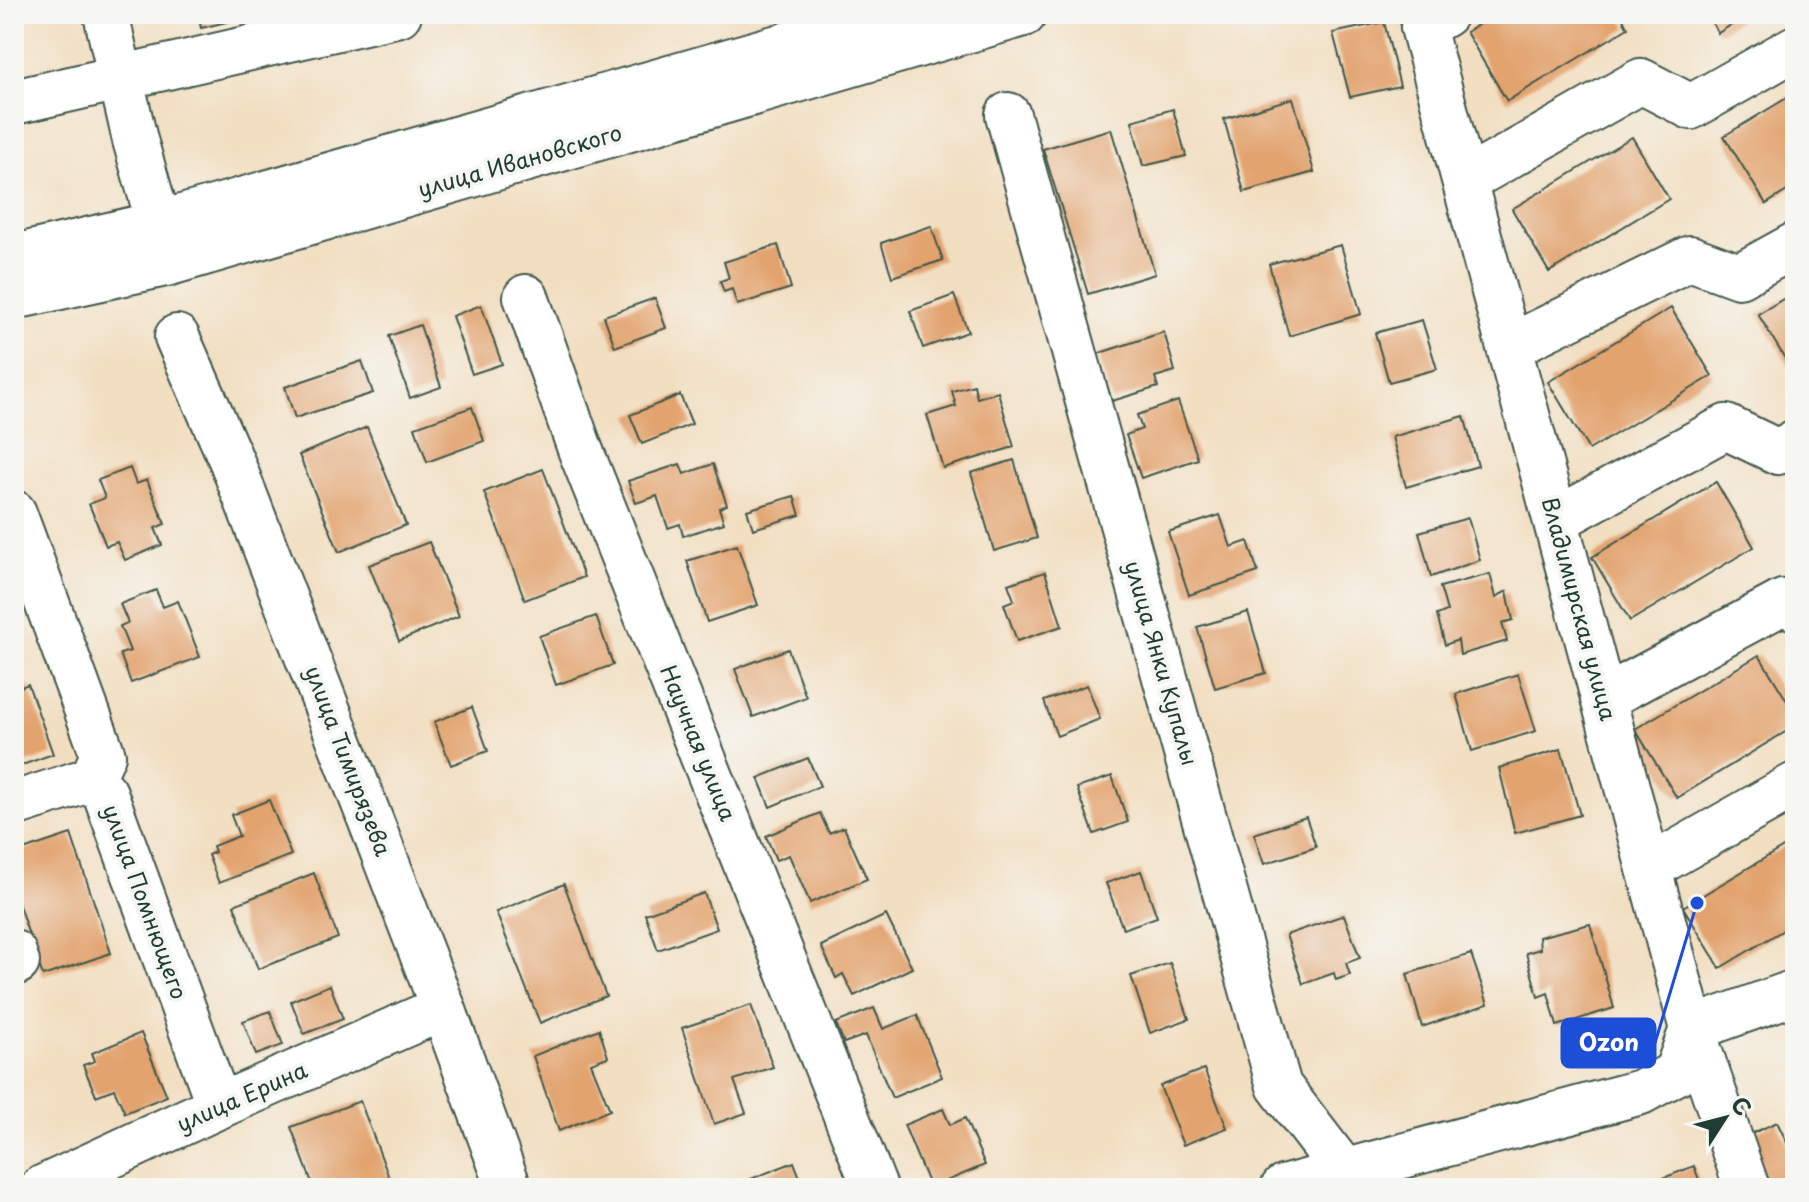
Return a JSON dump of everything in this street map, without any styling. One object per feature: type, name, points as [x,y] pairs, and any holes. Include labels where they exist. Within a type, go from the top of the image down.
[{"type":"street","points":[[106,14],[119,78],[165,243]]},
{"type":"street","points":[[14,102],[399,14]]},
{"type":"street","name":"улица Ивановского","points":[[14,297],[165,243],[894,14]]},
{"type":"street","name":"улица Ивановского","points":[[14,257],[165,243],[1024,14]]},
{"type":"street","name":"Владимирская улица","points":[[1434,21],[1465,181],[1603,699],[1692,1029],[1747,1188]]},
{"type":"street","points":[[1465,181],[1641,81],[1691,107],[1795,48]]},
{"type":"street","name":"улица Янки Купалы","points":[[1008,115],[1279,1086],[1351,1180]]},
{"type":"street","points":[[1509,347],[1690,258],[1739,276],[1795,245]]},
{"type":"street","name":"Научная улица","points":[[526,297],[580,449],[875,1188]]},
{"type":"street","name":"улица Тимирязева","points":[[177,337],[232,462],[443,1008],[509,1188]]},
{"type":"street","points":[[1556,520],[1726,427],[1778,452],[1795,442]]},
{"type":"street","points":[[14,513],[103,755],[92,779]]},
{"type":"street","points":[[1603,699],[1783,602],[1795,608]]},
{"type":"street","name":"улица Помнющего","points":[[14,804],[92,779],[105,793],[219,1106]]},
{"type":"street","points":[[1649,868],[1795,785]]},
{"type":"street","points":[[14,953],[17,962],[14,963]]},
{"type":"street","points":[[1283,1188],[1351,1180],[1641,1092],[1676,1073],[1692,1029],[1795,992]]},
{"type":"street","name":"улица Ерина","points":[[42,1188],[443,1008]]},
{"type":"building","points":[[198,14],[256,14],[256,15],[201,28]]},
{"type":"building","points":[[1496,14],[1620,14],[1628,28],[1507,101],[1466,32]]},
{"type":"building","points":[[1707,14],[1749,14],[1718,33]]},
{"type":"building","points":[[1384,22],[1400,86],[1350,97],[1333,33]]},
{"type":"building","points":[[1795,93],[1795,186],[1766,204],[1724,136]]},
{"type":"building","points":[[1293,98],[1314,172],[1244,192],[1224,119]]},
{"type":"building","points":[[1173,109],[1186,156],[1143,166],[1132,121]]},
{"type":"building","points":[[1111,129],[1155,274],[1088,294],[1043,149]]},
{"type":"building","points":[[1632,137],[1669,199],[1549,272],[1512,209]]},
{"type":"building","points":[[931,226],[943,260],[892,277],[881,243]]},
{"type":"building","points":[[778,245],[791,288],[737,305],[732,289],[724,292],[720,281],[729,278],[724,262]]},
{"type":"building","points":[[1341,245],[1361,314],[1289,336],[1269,264]]},
{"type":"building","points":[[1795,292],[1795,375],[1758,314]]},
{"type":"building","points":[[954,295],[968,332],[923,348],[910,311]]},
{"type":"building","points":[[655,298],[666,328],[615,347],[604,316]]},
{"type":"building","points":[[481,305],[502,364],[472,374],[452,316]]},
{"type":"building","points":[[1671,308],[1712,376],[1589,450],[1548,382]]},
{"type":"building","points":[[1422,320],[1437,369],[1389,382],[1375,333]]},
{"type":"building","points":[[420,325],[441,387],[410,398],[389,336]]},
{"type":"building","points":[[1164,332],[1175,371],[1155,377],[1158,387],[1112,401],[1097,354]]},
{"type":"building","points":[[362,361],[373,393],[295,418],[285,387]]},
{"type":"building","points":[[974,385],[977,398],[998,392],[1014,447],[943,468],[927,415],[956,406],[952,391]]},
{"type":"building","points":[[680,395],[692,424],[642,444],[630,415]]},
{"type":"building","points":[[1178,401],[1198,459],[1141,478],[1126,435],[1142,429],[1137,415]]},
{"type":"building","points":[[472,407],[484,441],[427,462],[415,427]]},
{"type":"building","points":[[1464,416],[1478,466],[1406,487],[1392,437]]},
{"type":"building","points":[[367,427],[406,525],[339,552],[299,455]]},
{"type":"building","points":[[1014,460],[1037,538],[994,551],[971,473]]},
{"type":"building","points":[[680,464],[684,474],[713,464],[727,505],[719,508],[724,523],[683,536],[680,524],[668,528],[657,496],[636,503],[628,481]]},
{"type":"building","points":[[130,468],[136,484],[147,480],[165,524],[155,528],[162,545],[125,560],[117,542],[106,546],[89,504],[105,498],[98,480]]},
{"type":"building","points":[[543,469],[584,577],[525,600],[484,492]]},
{"type":"building","points":[[1716,482],[1754,547],[1630,621],[1592,557]]},
{"type":"building","points":[[794,496],[800,515],[753,529],[747,510]]},
{"type":"building","points":[[1220,515],[1231,547],[1248,541],[1258,572],[1189,595],[1168,532]]},
{"type":"building","points":[[1468,518],[1480,560],[1431,577],[1419,532]]},
{"type":"building","points":[[429,542],[459,616],[399,641],[369,565]]},
{"type":"building","points":[[737,545],[758,605],[707,622],[687,561]]},
{"type":"building","points":[[1045,572],[1062,626],[1017,641],[1004,604],[1014,600],[1008,584]]},
{"type":"building","points":[[1490,574],[1496,597],[1507,591],[1513,620],[1502,623],[1507,641],[1460,655],[1458,640],[1445,645],[1437,615],[1447,611],[1440,587]]},
{"type":"building","points":[[156,590],[163,607],[178,601],[200,657],[131,683],[120,654],[130,651],[120,626],[128,623],[120,604]]},
{"type":"building","points":[[1248,612],[1266,673],[1215,688],[1197,627]]},
{"type":"building","points":[[596,616],[613,665],[556,685],[539,636]]},
{"type":"building","points":[[788,649],[806,697],[753,717],[735,669]]},
{"type":"building","points":[[1759,655],[1795,714],[1795,726],[1677,798],[1635,729]]},
{"type":"building","points":[[1518,674],[1536,731],[1472,751],[1456,694]]},
{"type":"building","points":[[28,684],[53,754],[14,768],[14,690]]},
{"type":"building","points":[[1087,685],[1100,719],[1057,736],[1044,701]]},
{"type":"building","points":[[472,707],[488,751],[451,765],[434,722]]},
{"type":"building","points":[[1561,749],[1580,815],[1515,833],[1499,768]]},
{"type":"building","points":[[808,758],[820,786],[770,807],[758,778]]},
{"type":"building","points":[[1112,776],[1128,822],[1094,834],[1077,788]]},
{"type":"building","points":[[269,800],[291,855],[219,883],[208,855],[215,852],[213,846],[239,836],[231,815]]},
{"type":"building","points":[[820,813],[829,833],[844,827],[867,879],[810,903],[789,855],[776,860],[766,836]]},
{"type":"building","points":[[1306,817],[1316,847],[1264,864],[1254,834]]},
{"type":"building","points":[[71,834],[111,953],[43,976],[14,891],[14,853]]},
{"type":"building","points":[[1795,840],[1795,923],[1720,968],[1683,907]]},
{"type":"building","points":[[1141,871],[1157,917],[1123,929],[1106,883]]},
{"type":"building","points":[[314,873],[338,938],[258,969],[234,905]]},
{"type":"building","points":[[564,884],[606,996],[540,1023],[496,912]]},
{"type":"building","points":[[704,893],[717,929],[658,950],[645,914]]},
{"type":"building","points":[[886,915],[912,968],[854,996],[843,974],[836,978],[821,946]]},
{"type":"building","points":[[1344,915],[1360,958],[1346,963],[1350,975],[1336,980],[1334,973],[1303,984],[1286,935]]},
{"type":"building","points":[[1590,924],[1614,1008],[1557,1026],[1548,993],[1538,997],[1526,953],[1540,949],[1539,937]]},
{"type":"building","points":[[1471,954],[1488,1004],[1422,1027],[1407,974]]},
{"type":"building","points":[[1170,963],[1189,1019],[1150,1033],[1131,976]]},
{"type":"building","points":[[330,985],[343,1019],[304,1034],[291,1001]]},
{"type":"building","points":[[751,1005],[773,1067],[734,1080],[746,1113],[714,1124],[682,1028]]},
{"type":"building","points":[[874,1008],[883,1029],[917,1015],[942,1077],[892,1098],[866,1035],[844,1043],[836,1023]]},
{"type":"building","points":[[270,1011],[283,1045],[256,1055],[243,1021]]},
{"type":"building","points":[[599,1029],[608,1057],[591,1063],[610,1110],[559,1131],[533,1056]]},
{"type":"building","points":[[141,1033],[167,1096],[125,1113],[114,1089],[96,1096],[83,1065],[95,1061],[92,1053]]},
{"type":"building","points":[[1204,1069],[1227,1128],[1183,1145],[1160,1086]]},
{"type":"building","points":[[360,1101],[393,1188],[314,1188],[291,1127]]},
{"type":"building","points":[[943,1109],[950,1125],[965,1118],[985,1165],[930,1188],[904,1125]]},
{"type":"building","points":[[1777,1122],[1795,1159],[1795,1182],[1781,1188],[1761,1188],[1740,1139]]},
{"type":"building","points":[[794,1162],[804,1188],[728,1188]]},
{"type":"building","points":[[1694,1166],[1702,1188],[1638,1188]]},
{"type":"place","name":"Ozon","points":[[1697,903]]}]
